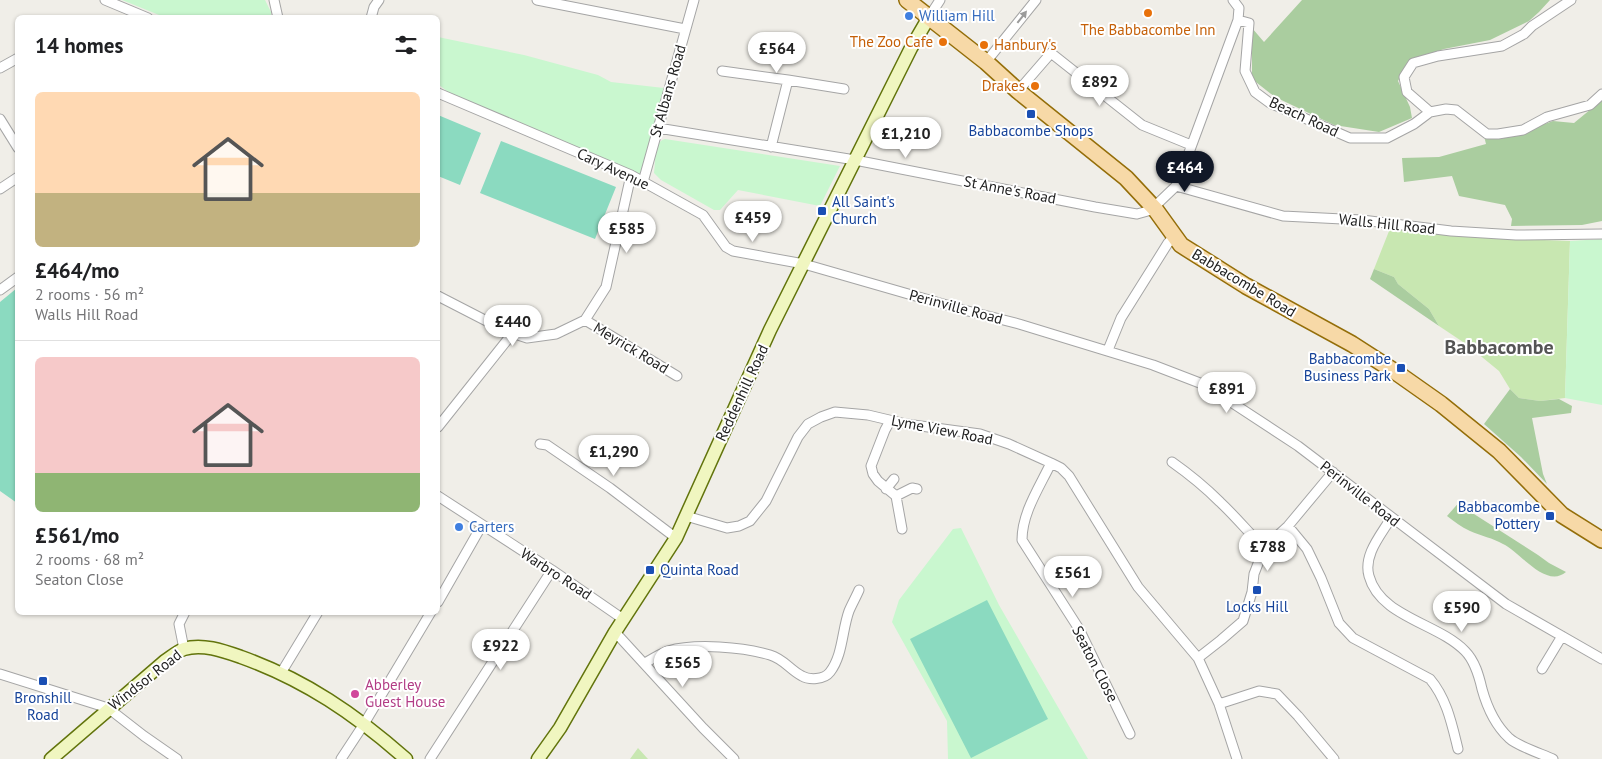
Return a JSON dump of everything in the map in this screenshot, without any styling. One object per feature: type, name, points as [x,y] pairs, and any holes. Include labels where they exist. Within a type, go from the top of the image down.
[{"type":"main road","name":"Babbacombe Road","points":[[907,0],[986,62],[1018,91],[1126,178],[1154,208],[1181,245],[1246,286],[1352,344],[1397,373],[1441,404],[1499,451],[1562,516],[1602,540]]},
{"type":"street","points":[[105,0],[141,15]]},
{"type":"street","points":[[274,0],[277,15]]},
{"type":"street","points":[[372,15],[379,0]]},
{"type":"street","points":[[538,0],[685,29]]},
{"type":"street","name":"St Albans Road","points":[[643,182],[694,0]]},
{"type":"street","points":[[929,17],[940,0]]},
{"type":"street","points":[[986,62],[1036,0]]},
{"type":"street","points":[[1154,208],[1176,186],[1238,20],[1239,8],[1233,0]]},
{"type":"street","points":[[1571,0],[1532,26],[1524,34],[1502,46],[1438,56],[1413,63],[1404,77],[1407,92],[1430,112],[1446,109],[1456,110],[1487,134],[1523,130],[1547,116],[1590,106],[1602,94]]},
{"type":"street","name":"Reddenhill Road","points":[[538,759],[560,728],[623,619],[676,538],[770,330],[911,48],[929,17]]},
{"type":"street","name":"Beach Road","points":[[1238,20],[1248,23],[1244,60],[1245,71],[1256,92],[1270,103],[1350,138],[1387,138],[1414,124],[1430,112]]},
{"type":"street","points":[[1018,91],[1051,53],[1142,125],[1191,145]]},
{"type":"street","points":[[0,68],[15,60]]},
{"type":"street","points":[[722,72],[844,89]]},
{"type":"street","points":[[771,147],[788,80]]},
{"type":"street","name":"Cary Avenue","points":[[440,94],[631,175],[703,215],[726,248],[733,251],[804,264]]},
{"type":"street","points":[[0,119],[15,143]]},
{"type":"street","name":"St Anne's Road","points":[[658,128],[855,160],[1137,214],[1154,208]]},
{"type":"street","points":[[440,297],[512,334],[527,338],[556,334],[585,320],[606,287],[631,175]]},
{"type":"street","points":[[0,190],[15,179]]},
{"type":"street","name":"Walls Hill Road","points":[[1176,186],[1283,216],[1362,220],[1451,231],[1516,235],[1602,234]]},
{"type":"street","points":[[1108,350],[1121,318],[1168,243],[1174,237]]},
{"type":"street","name":"Perinville Road","points":[[804,264],[1108,350],[1153,364],[1205,385],[1298,446],[1506,604],[1602,659]]},
{"type":"street","points":[[0,290],[15,280]]},
{"type":"street","name":"Meyrick Road","points":[[585,320],[677,376]]},
{"type":"street","points":[[440,424],[512,334]]},
{"type":"street","name":"Lyme View Road","points":[[686,516],[727,528],[739,526],[750,521],[766,501],[798,437],[808,424],[836,412],[868,415],[890,421],[980,434],[1009,444],[1061,468],[1069,476],[1138,587],[1198,658],[1219,704],[1237,759]]},
{"type":"street","points":[[890,421],[871,466],[873,474],[886,489],[896,496],[902,529]]},
{"type":"street","points":[[540,444],[547,445],[610,488],[676,538]]},
{"type":"street","points":[[1172,462],[1222,503],[1264,548]]},
{"type":"street","name":"Seaton Close","points":[[1051,463],[1026,513],[1022,528],[1022,540],[1079,629],[1130,734]]},
{"type":"street","points":[[1198,658],[1243,621],[1252,592],[1254,574],[1264,548],[1288,526],[1333,472]]},
{"type":"street","points":[[886,489],[894,479]]},
{"type":"street","points":[[896,496],[912,488],[917,489]]},
{"type":"street","name":"Warbro Road","points":[[440,497],[623,619]]},
{"type":"street","points":[[1391,518],[1368,559],[1368,576],[1376,590],[1392,608],[1450,638],[1466,652],[1476,667],[1487,706],[1494,719],[1510,739],[1553,759]]},
{"type":"street","points":[[440,598],[482,525]]},
{"type":"street","points":[[1288,526],[1307,549],[1339,623],[1353,638],[1424,675],[1438,688],[1449,714],[1458,749]]},
{"type":"street","points":[[430,759],[552,570]]},
{"type":"street","points":[[645,664],[668,651],[685,648],[721,647],[756,651],[786,662],[801,676],[808,678],[824,677],[832,670],[838,655],[849,612],[858,590]]},
{"type":"street","points":[[184,615],[179,624],[184,649]]},
{"type":"street","points":[[281,672],[316,615]]},
{"type":"street","points":[[341,759],[429,615]]},
{"type":"street","points":[[616,632],[734,759]]},
{"type":"street","points":[[1542,669],[1562,636]]},
{"type":"street","name":"Windsor Road","points":[[51,759],[108,708],[165,661],[184,649],[201,647],[219,650],[281,672],[347,711],[406,759]]},
{"type":"street","points":[[0,674],[108,708],[177,759]]},
{"type":"street","points":[[1219,704],[1259,691],[1277,694],[1334,759]]},
{"type":"green space","points":[[122,0],[265,0],[271,12],[271,15],[159,15]]},
{"type":"green space","points":[[1302,0],[1550,0],[1529,21],[1490,40],[1444,49],[1409,61],[1398,81],[1410,107],[1412,118],[1379,132],[1334,125],[1275,97],[1252,79],[1252,28],[1264,42]]},
{"type":"green space","points":[[440,37],[524,55],[598,75],[611,82],[664,88],[641,177],[453,96],[440,86]]},
{"type":"green space","points":[[1602,100],[1602,221],[1582,225],[1511,226],[1512,219],[1505,205],[1459,196],[1452,176],[1404,182],[1402,158],[1439,157],[1486,144],[1484,136],[1501,139],[1553,121],[1574,123]]},
{"type":"green space","points":[[440,116],[481,133],[460,185],[440,177]]},
{"type":"green space","points":[[665,139],[840,166],[820,206],[738,190],[720,210],[714,210],[661,180],[654,173],[658,144]]},
{"type":"green space","points":[[501,141],[616,187],[595,239],[480,193]]},
{"type":"green space","points":[[1393,221],[1516,239],[1570,241],[1565,398],[1540,401],[1519,398],[1510,389],[1499,371],[1466,344],[1439,326],[1429,309],[1398,284],[1394,277],[1374,269]]},
{"type":"green space","points":[[1602,239],[1602,405],[1565,398],[1570,241]]},
{"type":"green space","points":[[1374,269],[1394,277],[1398,284],[1429,309],[1439,326],[1370,279]]},
{"type":"green space","points":[[15,290],[15,502],[0,491],[0,302]]},
{"type":"green space","points":[[1510,389],[1519,398],[1540,401],[1559,399],[1572,406],[1571,413],[1532,418],[1543,474],[1547,484],[1521,457],[1484,424]]},
{"type":"green space","points":[[1462,499],[1467,504],[1466,509],[1566,572],[1558,576],[1542,573],[1510,548],[1458,524],[1447,516]]},
{"type":"green space","points":[[961,528],[999,605],[1088,759],[948,759],[947,721],[892,622],[899,600],[953,529]]},
{"type":"green space","points":[[987,600],[1048,719],[971,758],[910,639]]},
{"type":"green space","points":[[638,748],[648,759],[630,759]]},
{"type":"place","name":"The Babbacombe Inn","points":[[1148,13]]},
{"type":"place","name":"William Hill","points":[[909,16]]},
{"type":"place","name":"The Zoo Cafe","points":[[943,42]]},
{"type":"place","name":"Hanbury's","points":[[984,45]]},
{"type":"place","name":"Drakes","points":[[1035,86]]},
{"type":"place","name":"Babbacombe Shops","points":[[1031,114]]},
{"type":"place","name":"All Saint's Church","points":[[822,211]]},
{"type":"place","name":"Babbacombe Business Park","points":[[1401,368]]},
{"type":"place","name":"Babbacombe Pottery","points":[[1550,516]]},
{"type":"place","name":"Carters","points":[[459,527]]},
{"type":"place","name":"Quinta Road","points":[[650,570]]},
{"type":"place","name":"Locks Hill","points":[[1257,590]]},
{"type":"place","name":"Bronshill Road","points":[[43,681]]},
{"type":"place","name":"Abberley Guest House","points":[[355,694]]},
{"type":"district","name":"Babbacombe","points":[[1499,347]]}]
